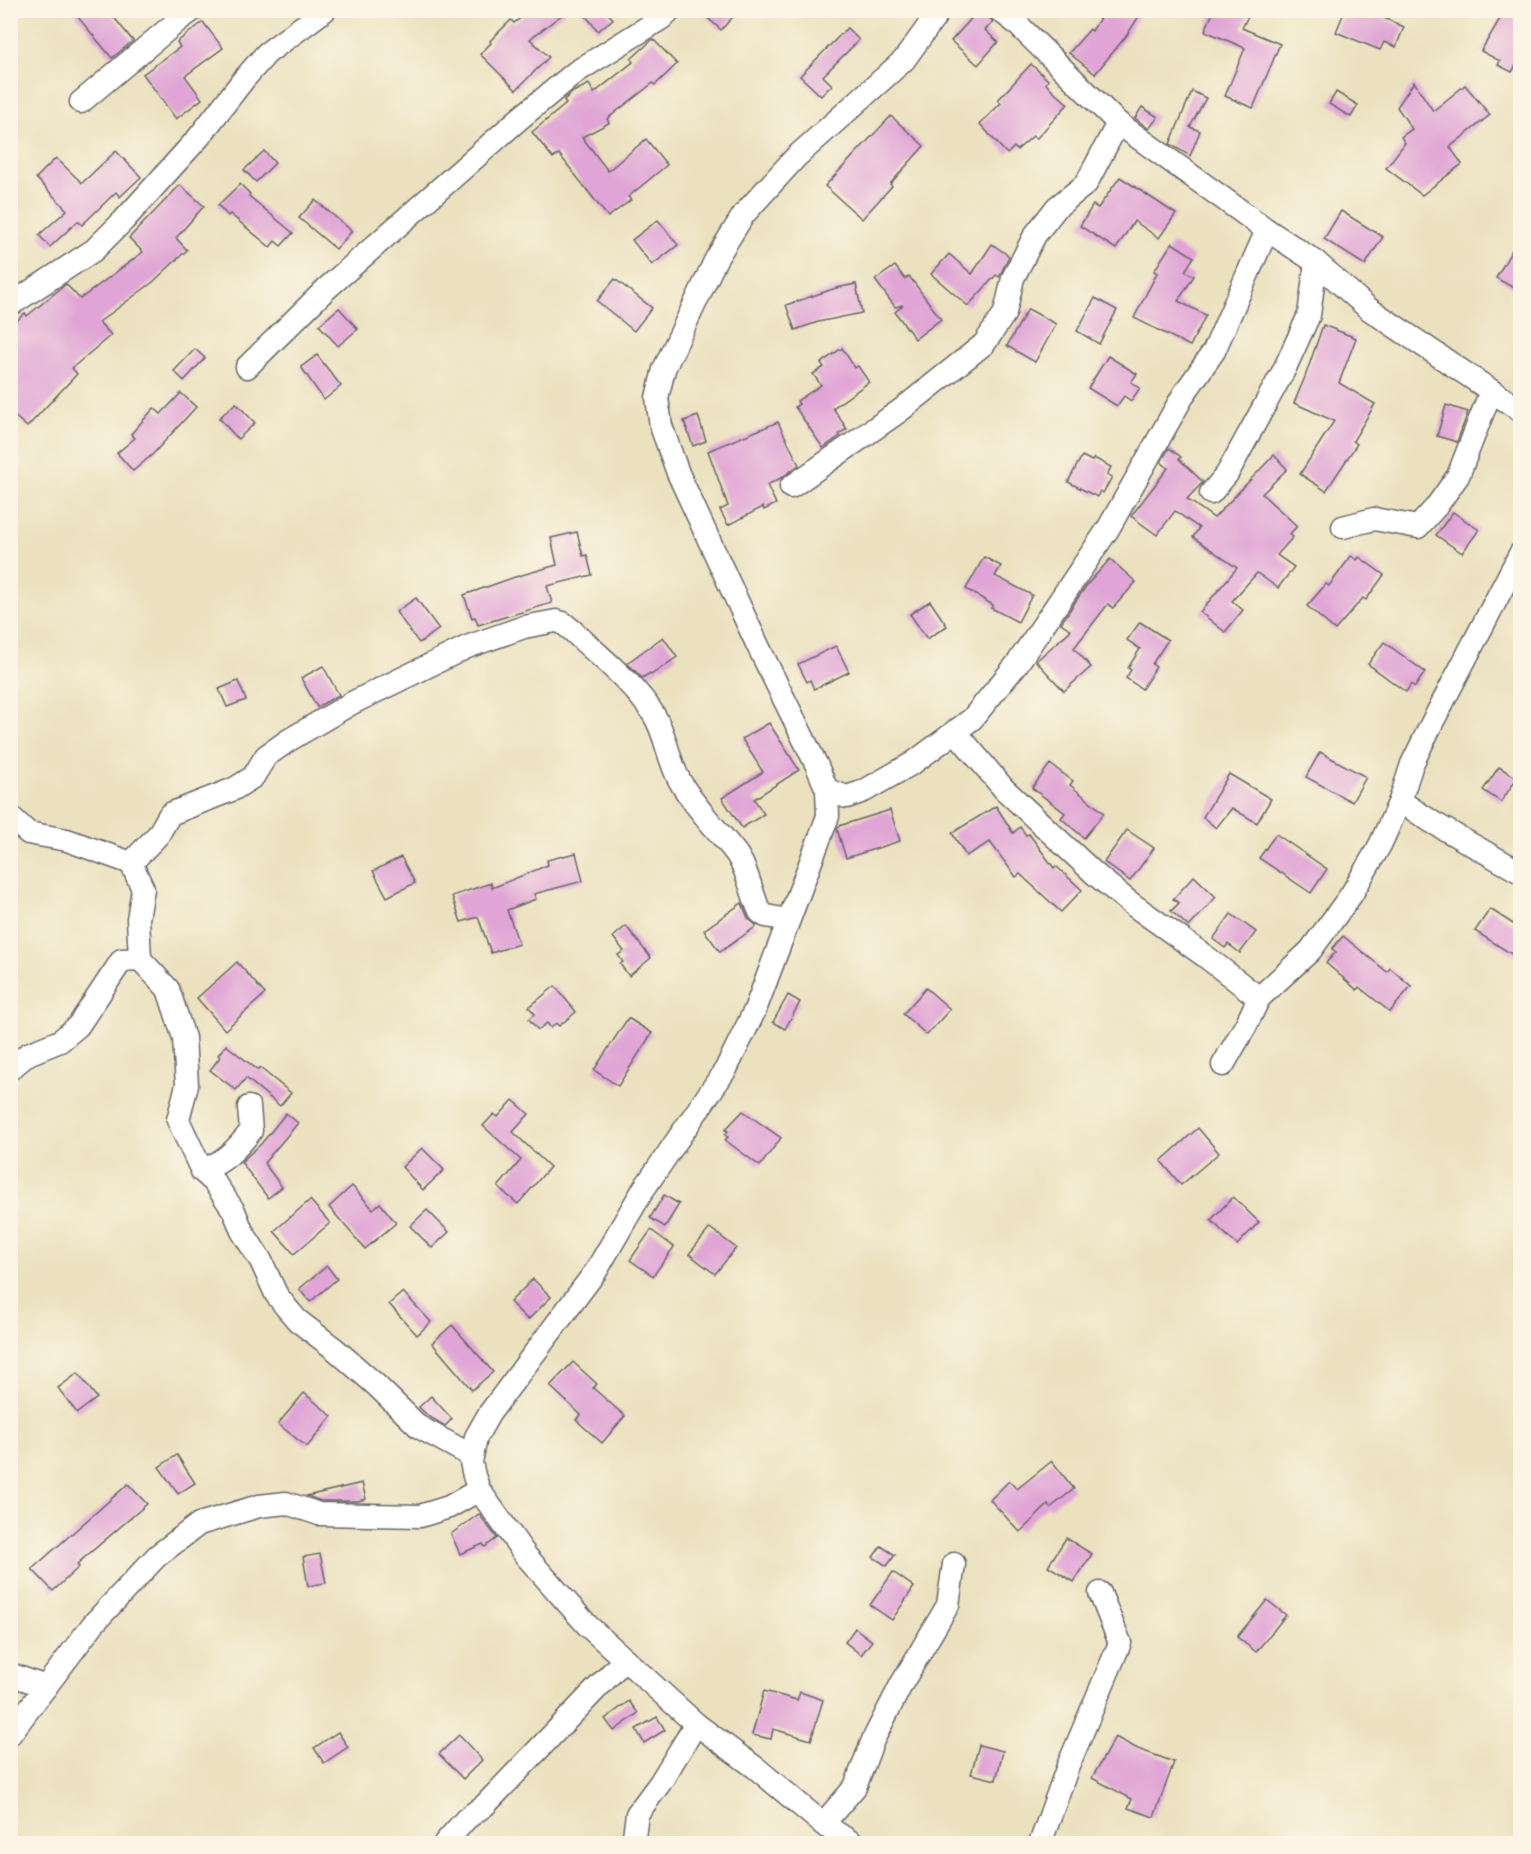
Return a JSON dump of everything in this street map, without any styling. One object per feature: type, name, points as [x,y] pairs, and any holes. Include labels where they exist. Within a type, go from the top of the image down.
[{"type":"street","points":[[10,305],[94,250],[199,137],[267,53],[326,10]]},
{"type":"street","points":[[247,367],[326,289],[519,119],[576,72],[662,18],[670,10]]},
{"type":"street","points":[[854,1844],[823,1824],[756,1768],[696,1724],[588,1626],[526,1556],[479,1490],[471,1462],[476,1437],[489,1414],[596,1270],[643,1191],[726,1069],[755,1010],[828,816],[827,790],[817,766],[758,646],[678,473],[662,426],[657,398],[664,369],[716,259],[744,214],[796,157],[904,60],[940,10]]},
{"type":"street","points":[[999,10],[1015,22],[1118,123],[1267,230],[1316,262],[1369,309],[1521,410]]},
{"type":"street","points":[[81,102],[182,13]]},
{"type":"street","points":[[791,487],[901,410],[984,344],[1005,313],[1013,278],[1035,235],[1057,207],[1086,184],[1118,123]]},
{"type":"street","points":[[827,790],[847,797],[864,791],[913,763],[972,719],[1017,664],[1108,529],[1184,394],[1214,351],[1267,230]]},
{"type":"street","points":[[1211,494],[1227,474],[1284,370],[1309,315],[1316,262]]},
{"type":"street","points":[[1343,527],[1374,519],[1418,526],[1436,507],[1458,476],[1491,391]]},
{"type":"street","points":[[1223,1065],[1259,998],[1310,951],[1344,904],[1380,845],[1400,801],[1412,764],[1521,554]]},
{"type":"street","points":[[131,863],[158,835],[170,814],[234,789],[253,777],[266,756],[352,703],[467,647],[524,627],[556,621],[574,632],[638,693],[655,716],[680,783],[741,862],[760,912],[766,916],[788,920]]},
{"type":"street","points":[[955,731],[1004,789],[1095,874],[1129,902],[1259,998]]},
{"type":"street","points":[[1400,801],[1432,822],[1521,872]]},
{"type":"street","points":[[10,816],[28,833],[67,840],[131,863],[142,889],[138,919],[140,959],[168,989],[184,1038],[188,1085],[178,1120],[202,1171],[223,1193],[242,1231],[261,1261],[276,1294],[297,1320],[368,1378],[419,1427],[472,1456]]},
{"type":"street","points":[[10,1069],[28,1054],[60,1041],[78,1026],[122,960],[140,959]]},
{"type":"street","points":[[202,1171],[216,1165],[234,1152],[251,1131],[249,1107]]},
{"type":"street","points":[[10,1734],[94,1623],[157,1556],[199,1524],[259,1506],[286,1503],[319,1514],[420,1516],[449,1507],[479,1490]]},
{"type":"street","points":[[823,1824],[855,1787],[873,1740],[902,1683],[948,1605],[954,1564]]},
{"type":"street","points":[[1040,1844],[1068,1766],[1120,1643],[1100,1593]]},
{"type":"street","points":[[444,1844],[466,1819],[485,1805],[625,1659]]},
{"type":"street","points":[[10,1674],[46,1687]]},
{"type":"street","points":[[633,1844],[637,1814],[660,1783],[696,1724]]},
{"type":"building","points":[[72,10],[108,10],[133,41],[112,58]]},
{"type":"building","points":[[531,10],[568,10],[530,39],[549,57],[516,90],[480,54],[511,20],[514,23]]},
{"type":"building","points":[[581,10],[605,10],[613,19],[598,31]]},
{"type":"building","points":[[699,10],[739,10],[721,30]]},
{"type":"building","points":[[979,10],[984,10],[993,22],[985,30],[998,42],[978,65],[951,41]]},
{"type":"building","points":[[1105,10],[1143,10],[1127,35],[1095,74],[1069,53],[1090,29],[1092,31]]},
{"type":"building","points":[[1214,10],[1240,10],[1249,14],[1242,28],[1280,44],[1253,108],[1225,96],[1245,48],[1205,31]]},
{"type":"building","points":[[1345,10],[1366,10],[1404,27],[1396,47],[1384,42],[1380,50],[1336,32]]},
{"type":"building","points":[[1505,10],[1521,10],[1521,57],[1512,72],[1498,65],[1500,61],[1481,51]]},
{"type":"building","points":[[203,22],[223,48],[185,76],[202,99],[176,119],[143,74],[180,47],[177,42]]},
{"type":"building","points":[[847,28],[859,40],[823,76],[832,85],[821,96],[800,76]]},
{"type":"building","points":[[653,39],[677,64],[655,85],[653,83],[607,119],[609,123],[582,137],[608,171],[646,139],[667,165],[628,197],[631,200],[608,217],[559,154],[553,158],[532,132],[566,104],[564,100],[573,92],[589,84],[594,93],[633,62],[631,59]]},
{"type":"building","points":[[1031,64],[1048,80],[1046,84],[1068,104],[1036,139],[1033,136],[1017,150],[1014,147],[1007,154],[980,124],[1001,103],[998,100]]},
{"type":"building","points":[[1414,82],[1433,111],[1465,85],[1490,115],[1450,147],[1462,164],[1422,195],[1386,168],[1405,143],[1401,137],[1412,129],[1397,107]]},
{"type":"building","points":[[1192,91],[1206,98],[1190,127],[1200,131],[1190,156],[1170,144]]},
{"type":"building","points":[[1336,92],[1358,105],[1351,117],[1329,104]]},
{"type":"building","points":[[1142,107],[1158,117],[1149,129],[1135,118]]},
{"type":"building","points":[[891,116],[924,146],[862,219],[825,186]]},
{"type":"building","points":[[116,151],[141,177],[120,197],[116,192],[82,225],[78,221],[50,247],[39,235],[67,210],[36,178],[56,158],[82,183]]},
{"type":"building","points":[[264,151],[275,163],[256,182],[244,170]]},
{"type":"building","points":[[1120,177],[1176,214],[1159,238],[1134,221],[1116,249],[1080,226],[1093,205],[1098,208]]},
{"type":"building","points":[[240,184],[250,194],[249,196],[293,233],[281,246],[275,241],[270,247],[230,214],[228,216],[218,205]]},
{"type":"building","points":[[180,185],[204,206],[176,238],[187,250],[153,282],[99,322],[111,335],[72,368],[77,374],[27,427],[10,412],[10,327],[25,313],[27,316],[66,284],[80,299],[143,252],[129,238]]},
{"type":"building","points":[[315,200],[352,231],[336,249],[299,218]]},
{"type":"building","points":[[1341,211],[1383,237],[1365,265],[1324,239]]},
{"type":"building","points":[[658,220],[678,245],[652,265],[632,240]]},
{"type":"building","points":[[1521,234],[1521,292],[1496,278]]},
{"type":"building","points":[[1172,243],[1194,257],[1185,271],[1194,276],[1178,301],[1206,315],[1190,346],[1134,318],[1157,273],[1154,271]]},
{"type":"building","points":[[992,244],[1009,256],[999,277],[996,275],[968,306],[931,274],[949,254],[972,274]]},
{"type":"building","points":[[895,266],[905,279],[909,276],[941,319],[915,339],[895,312],[903,305],[895,307],[875,280]]},
{"type":"building","points":[[615,279],[652,308],[634,331],[597,301]]},
{"type":"building","points":[[856,284],[862,313],[818,322],[795,330],[786,305],[836,288]]},
{"type":"building","points":[[1095,298],[1117,310],[1099,344],[1077,331]]},
{"type":"building","points":[[339,308],[358,329],[338,346],[319,325]]},
{"type":"building","points":[[1028,309],[1056,324],[1035,362],[1007,346]]},
{"type":"building","points":[[1323,325],[1356,338],[1339,383],[1375,404],[1353,441],[1357,444],[1326,491],[1300,474],[1334,421],[1294,403]]},
{"type":"building","points":[[842,348],[855,368],[858,366],[869,382],[833,408],[847,429],[823,448],[795,407],[799,404],[797,401],[821,385],[813,374],[824,367],[821,363]]},
{"type":"building","points":[[195,349],[205,358],[184,381],[174,371]]},
{"type":"building","points":[[317,355],[341,386],[324,400],[301,367]]},
{"type":"building","points":[[1108,356],[1137,374],[1131,382],[1140,388],[1131,401],[1124,396],[1117,406],[1088,388]]},
{"type":"building","points":[[181,393],[196,407],[153,454],[133,471],[117,453],[135,438],[131,434],[154,408],[161,414]]},
{"type":"building","points":[[236,403],[255,423],[238,439],[219,418]]},
{"type":"building","points":[[1446,405],[1468,412],[1457,442],[1437,436]]},
{"type":"building","points":[[698,416],[706,441],[693,446],[684,421]]},
{"type":"building","points":[[778,422],[799,465],[767,485],[776,504],[764,510],[763,507],[728,525],[720,510],[728,506],[708,451]]},
{"type":"building","points":[[1169,448],[1181,457],[1179,459],[1203,482],[1187,499],[1214,518],[1274,455],[1287,469],[1262,494],[1297,526],[1290,534],[1293,537],[1277,555],[1294,567],[1278,588],[1257,573],[1232,601],[1243,610],[1225,632],[1200,612],[1237,568],[1193,537],[1199,528],[1175,511],[1157,535],[1131,516],[1168,468],[1161,462]]},
{"type":"building","points":[[1082,456],[1092,461],[1094,458],[1111,467],[1107,475],[1112,477],[1103,493],[1100,491],[1097,497],[1068,482]]},
{"type":"building","points":[[1453,512],[1479,530],[1462,553],[1436,535]]},
{"type":"building","points":[[577,532],[583,556],[587,555],[592,575],[547,586],[552,603],[478,625],[475,617],[472,618],[464,595],[557,565],[551,538]]},
{"type":"building","points":[[1351,556],[1357,560],[1359,557],[1384,575],[1366,600],[1363,598],[1335,630],[1307,606],[1326,584],[1329,586]]},
{"type":"building","points":[[984,557],[1001,566],[995,576],[1032,595],[1018,622],[991,608],[993,605],[966,589]]},
{"type":"building","points":[[1110,559],[1136,582],[1113,608],[1108,604],[1074,648],[1091,667],[1064,691],[1036,661],[1071,630],[1061,623],[1086,586]]},
{"type":"building","points":[[416,598],[439,629],[419,643],[396,612]]},
{"type":"building","points":[[930,601],[947,626],[927,639],[910,614]]},
{"type":"building","points":[[1140,622],[1168,640],[1152,664],[1156,667],[1142,689],[1126,678],[1131,670],[1128,668],[1140,649],[1127,640]]},
{"type":"building","points":[[663,637],[677,657],[651,675],[650,673],[642,678],[627,663]]},
{"type":"building","points":[[1384,642],[1425,672],[1415,687],[1411,684],[1406,692],[1368,664]]},
{"type":"building","points":[[836,646],[849,672],[814,689],[810,680],[807,682],[798,664]]},
{"type":"building","points":[[323,666],[339,695],[317,707],[301,678]]},
{"type":"building","points":[[238,681],[246,700],[227,707],[219,689]]},
{"type":"building","points":[[769,723],[799,770],[754,799],[764,814],[742,828],[722,798],[763,772],[742,739]]},
{"type":"building","points":[[1320,752],[1366,777],[1352,802],[1306,777]]},
{"type":"building","points":[[1050,764],[1073,781],[1070,785],[1104,813],[1084,838],[1061,818],[1065,813],[1032,788]]},
{"type":"building","points":[[1499,767],[1517,778],[1501,802],[1483,790]]},
{"type":"building","points":[[1229,774],[1271,799],[1257,823],[1232,808],[1216,828],[1203,817]]},
{"type":"building","points":[[996,806],[1013,833],[1020,827],[1026,835],[1029,834],[1054,868],[1056,866],[1082,890],[1061,912],[1020,874],[1016,877],[990,842],[966,856],[952,833]]},
{"type":"building","points":[[890,810],[900,841],[846,858],[837,829],[839,826]]},
{"type":"building","points":[[1127,830],[1154,848],[1130,881],[1104,862]]},
{"type":"building","points":[[1276,834],[1327,869],[1311,893],[1259,858]]},
{"type":"building","points":[[576,853],[583,881],[534,894],[536,899],[507,910],[519,944],[491,953],[478,917],[461,922],[452,896],[491,883],[492,888],[548,865],[547,860]]},
{"type":"building","points":[[401,857],[415,883],[387,897],[373,871]]},
{"type":"building","points":[[1194,876],[1216,897],[1189,927],[1171,911],[1179,903],[1173,899]]},
{"type":"building","points":[[742,903],[748,918],[757,926],[720,952],[704,930]]},
{"type":"building","points":[[1490,909],[1521,929],[1521,960],[1475,931]]},
{"type":"building","points":[[1231,914],[1256,932],[1240,953],[1228,944],[1225,948],[1213,939]]},
{"type":"building","points":[[626,926],[651,958],[629,976],[620,964],[623,962],[618,955],[624,951],[613,937]]},
{"type":"building","points":[[1343,936],[1387,972],[1390,968],[1411,986],[1390,1012],[1359,987],[1357,990],[1326,963],[1336,952],[1332,949]]},
{"type":"building","points":[[237,962],[265,994],[225,1030],[197,998]]},
{"type":"building","points":[[555,986],[576,1012],[559,1026],[556,1023],[551,1028],[547,1023],[538,1030],[529,1019],[535,1014],[529,1007]]},
{"type":"building","points":[[926,988],[950,1009],[927,1035],[903,1014]]},
{"type":"building","points":[[788,995],[800,1002],[785,1029],[773,1022]]},
{"type":"building","points":[[628,1018],[652,1033],[618,1086],[594,1070]]},
{"type":"building","points":[[226,1045],[291,1093],[280,1106],[246,1078],[236,1090],[210,1070]]},
{"type":"building","points":[[513,1100],[529,1114],[513,1132],[550,1167],[518,1204],[498,1187],[521,1160],[483,1126],[494,1114],[498,1117]]},
{"type":"building","points":[[743,1111],[781,1138],[760,1166],[725,1140],[728,1137],[725,1135],[728,1131],[725,1130]]},
{"type":"building","points":[[286,1113],[298,1123],[264,1163],[282,1187],[268,1198],[241,1162],[261,1144]]},
{"type":"building","points":[[1198,1128],[1219,1153],[1181,1185],[1161,1161]]},
{"type":"building","points":[[422,1148],[444,1170],[423,1190],[402,1167]]},
{"type":"building","points":[[352,1186],[373,1209],[380,1203],[396,1223],[365,1249],[329,1207]]},
{"type":"building","points":[[664,1195],[679,1204],[665,1227],[650,1218]]},
{"type":"building","points":[[1233,1197],[1259,1222],[1237,1245],[1211,1220]]},
{"type":"building","points":[[310,1200],[330,1223],[294,1254],[274,1231]]},
{"type":"building","points":[[427,1210],[449,1232],[432,1248],[410,1226]]},
{"type":"building","points":[[710,1228],[736,1248],[715,1274],[689,1254]]},
{"type":"building","points":[[651,1230],[674,1247],[653,1276],[630,1260]]},
{"type":"building","points":[[327,1266],[337,1279],[310,1302],[299,1289]]},
{"type":"building","points":[[533,1279],[551,1297],[528,1320],[510,1302]]},
{"type":"building","points":[[403,1292],[431,1322],[417,1335],[389,1304]]},
{"type":"building","points":[[452,1325],[493,1372],[472,1390],[432,1343]]},
{"type":"building","points":[[573,1362],[597,1384],[593,1388],[625,1416],[602,1443],[576,1420],[581,1415],[550,1386]]},
{"type":"building","points":[[78,1373],[97,1398],[77,1413],[58,1388]]},
{"type":"building","points":[[304,1393],[332,1416],[307,1447],[278,1424]]},
{"type":"building","points":[[431,1396],[452,1419],[445,1426],[428,1416],[419,1407]]},
{"type":"building","points":[[177,1455],[195,1483],[178,1494],[159,1467]]},
{"type":"building","points":[[1052,1461],[1074,1489],[1050,1508],[1048,1505],[1020,1532],[990,1500],[1009,1481],[1017,1489]]},
{"type":"building","points":[[362,1483],[366,1499],[358,1501],[321,1501],[307,1496]]},
{"type":"building","points":[[128,1484],[147,1504],[77,1564],[79,1567],[53,1591],[32,1569]]},
{"type":"building","points":[[479,1514],[497,1538],[485,1547],[483,1544],[460,1554],[451,1534]]},
{"type":"building","points":[[1066,1538],[1092,1554],[1074,1582],[1048,1566]]},
{"type":"building","points":[[881,1546],[895,1555],[887,1566],[873,1557]]},
{"type":"building","points":[[320,1554],[326,1583],[308,1586],[303,1557]]},
{"type":"building","points":[[893,1572],[914,1587],[892,1620],[870,1605]]},
{"type":"building","points":[[1267,1600],[1286,1615],[1256,1652],[1237,1637]]},
{"type":"building","points":[[855,1628],[872,1641],[861,1655],[845,1642]]},
{"type":"building","points":[[764,1691],[797,1700],[800,1692],[823,1700],[811,1740],[773,1729],[771,1739],[752,1735]]},
{"type":"building","points":[[629,1701],[638,1713],[614,1731],[605,1719]]},
{"type":"building","points":[[657,1717],[665,1730],[644,1743],[636,1729]]},
{"type":"building","points":[[338,1732],[348,1747],[324,1763],[314,1748]]},
{"type":"building","points":[[459,1735],[482,1760],[463,1779],[439,1754]]},
{"type":"building","points":[[1115,1737],[1138,1749],[1174,1762],[1154,1817],[1128,1808],[1132,1799],[1092,1778]]},
{"type":"building","points":[[979,1745],[1003,1751],[996,1780],[971,1774]]}]
